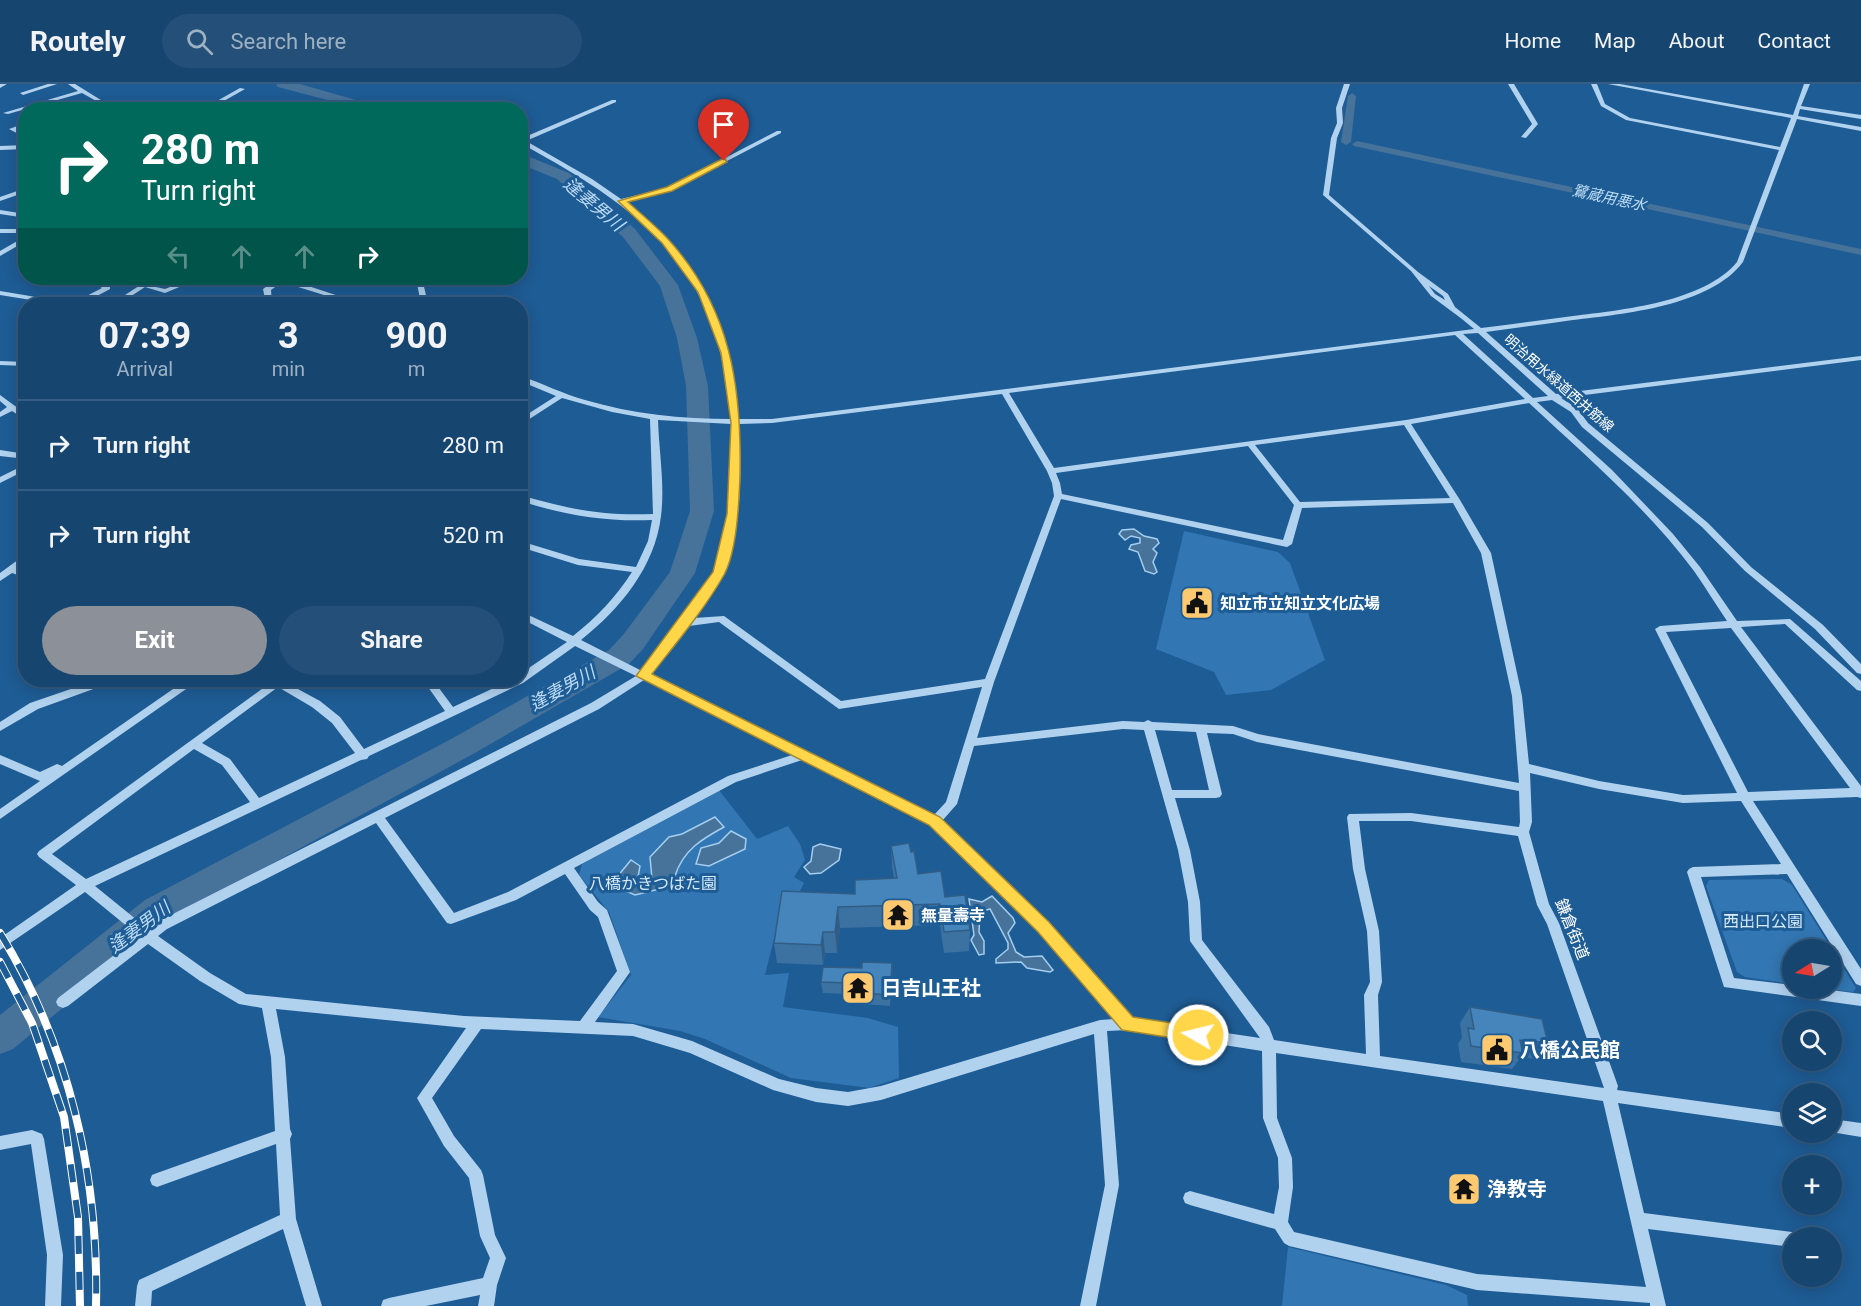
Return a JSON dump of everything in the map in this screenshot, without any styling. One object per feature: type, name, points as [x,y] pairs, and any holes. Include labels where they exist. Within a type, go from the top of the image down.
[{"type":"street","points":[[0,86],[4,84]]},
{"type":"street","points":[[23,93],[54,84]]},
{"type":"street","points":[[73,84],[100,102]]},
{"type":"street","name":"明治用水緑道西井筋線","points":[[1347,84],[1339,108],[1340,123],[1334,138],[1326,195],[1368,235],[1413,270],[1427,289],[1554,397],[1574,410],[1585,425],[1705,525],[1748,569],[1819,627],[1861,670]]},
{"type":"street","points":[[1510,84],[1535,124],[1524,137]]},
{"type":"street","points":[[1594,84],[1603,105],[1628,119],[1783,149]]},
{"type":"street","points":[[1611,84],[1861,129]]},
{"type":"street","points":[[528,382],[560,397],[654,418],[736,423],[807,417],[1005,393],[1636,310],[1691,295],[1731,273],[1740,262],[1807,84]]},
{"type":"street","points":[[218,102],[242,89]]},
{"type":"street","points":[[44,102],[83,91]]},
{"type":"street","points":[[528,138],[614,101]]},
{"type":"street","points":[[1797,106],[1861,117]]},
{"type":"street","points":[[6,113],[18,110]]},
{"type":"street","points":[[622,201],[669,189],[779,132]]},
{"type":"street","points":[[63,1002],[148,935],[173,921],[595,706],[639,674],[685,623],[719,573],[733,514],[736,423],[726,353],[702,292],[665,241],[622,201],[595,181],[528,145]]},
{"type":"street","points":[[0,148],[18,147]]},
{"type":"street","points":[[0,199],[18,193]]},
{"type":"street","points":[[0,212],[18,215]]},
{"type":"street","points":[[0,221],[18,220]]},
{"type":"street","points":[[10,231],[18,225]]},
{"type":"street","points":[[0,231],[18,231]]},
{"type":"street","points":[[0,254],[18,243]]},
{"type":"street","points":[[91,297],[108,288],[101,285]]},
{"type":"street","points":[[126,297],[144,285],[165,291],[180,285]]},
{"type":"street","points":[[301,285],[338,297]]},
{"type":"street","points":[[0,293],[24,297]]},
{"type":"street","points":[[1458,334],[1639,501],[1697,569],[1733,623],[1860,793]]},
{"type":"street","points":[[1051,471],[1406,422],[1554,397],[1861,358]]},
{"type":"street","points":[[0,363],[18,364]]},
{"type":"street","points":[[935,821],[951,804],[989,682],[1058,496],[1051,471],[1005,393]]},
{"type":"street","points":[[0,397],[18,411]]},
{"type":"street","points":[[528,418],[560,397]]},
{"type":"street","points":[[0,415],[13,407]]},
{"type":"street","points":[[528,674],[574,642],[613,606],[638,570],[657,517],[654,418]]},
{"type":"street","name":"鎌倉街道","points":[[1406,422],[1456,500],[1486,559],[1517,696],[1524,767],[1526,822],[1523,832],[1543,905],[1553,923],[1611,1086],[1609,1096],[1656,1301]]},
{"type":"street","points":[[1250,444],[1298,505]]},
{"type":"street","points":[[0,453],[18,456]]},
{"type":"street","points":[[0,480],[18,470]]},
{"type":"street","points":[[1058,496],[1287,544],[1298,505]]},
{"type":"street","points":[[528,500],[572,514],[627,519],[657,517]]},
{"type":"street","points":[[1298,505],[1456,500]]},
{"type":"street","points":[[528,546],[578,562],[638,570]]},
{"type":"street","points":[[0,578],[18,563]]},
{"type":"street","points":[[11,569],[18,572]]},
{"type":"street","points":[[528,618],[935,821],[1043,927],[1128,1024]]},
{"type":"street","points":[[685,623],[721,618],[839,705],[989,682]]},
{"type":"street","points":[[1861,687],[1787,621],[1660,629],[1743,794],[1861,980]]},
{"type":"street","points":[[0,727],[34,706],[87,687]]},
{"type":"street","points":[[0,815],[183,687]]},
{"type":"street","points":[[267,687],[43,854],[205,977],[244,1000],[477,1023],[633,1030],[692,1047],[778,1085],[848,1099],[881,1094],[927,1081],[1100,1026],[1128,1024],[1782,1120]]},
{"type":"street","points":[[288,687],[316,704],[336,720],[363,756]]},
{"type":"street","points":[[433,687],[452,713]]},
{"type":"street","points":[[0,945],[84,886],[363,756],[504,687]]},
{"type":"street","points":[[969,743],[1095,726],[1148,724],[1233,730],[1257,738],[1524,788]]},
{"type":"street","points":[[1148,724],[1169,794],[1194,902],[1196,941],[1264,1031],[1269,1045],[1270,1118],[1285,1158],[1286,1187],[1280,1223],[1289,1239],[1477,1282],[1656,1301]]},
{"type":"street","points":[[1169,794],[1216,794],[1201,729]]},
{"type":"street","points":[[194,743],[226,762],[258,805]]},
{"type":"street","points":[[378,817],[452,919],[512,896],[732,779],[804,755]]},
{"type":"street","points":[[0,759],[40,777]]},
{"type":"street","points":[[32,792],[40,777],[72,764]]},
{"type":"street","points":[[1524,767],[1599,784],[1683,799],[1743,794],[1860,793]]},
{"type":"street","points":[[1372,1061],[1371,995],[1376,982],[1373,931],[1359,869],[1353,817],[1411,817],[1523,832]]},
{"type":"street","points":[[566,866],[594,906],[603,914],[624,972],[584,1027]]},
{"type":"street","points":[[1791,869],[1693,873],[1729,983],[1861,1000]]},
{"type":"street","points":[[268,1002],[278,1058],[285,1134],[288,1219],[314,1306]]},
{"type":"street","points":[[477,1023],[424,1098],[449,1141],[476,1174],[488,1236],[498,1258],[489,1285],[486,1306]]},
{"type":"street","points":[[1088,1306],[1112,1185],[1100,1026]]},
{"type":"street","points":[[1842,1127],[1861,1130]]},
{"type":"street","points":[[157,1180],[285,1134]]},
{"type":"street","points":[[0,1143],[32,1137],[37,1139],[55,1255],[53,1306]]},
{"type":"street","points":[[1190,1198],[1280,1223]]},
{"type":"street","points":[[143,1306],[145,1286],[288,1219]]},
{"type":"street","points":[[1638,1220],[1782,1239]]},
{"type":"street","points":[[389,1306],[489,1285]]},
{"type":"green space","points":[[1184,531],[1278,552],[1290,563],[1325,660],[1271,690],[1226,695],[1214,672],[1156,649]]},
{"type":"green space","name":"八橋かきつばた園","points":[[719,790],[757,839],[788,826],[800,844],[805,860],[794,877],[804,883],[799,893],[783,902],[765,975],[789,973],[783,1007],[868,1018],[898,1027],[899,1078],[869,1088],[791,1078],[705,1039],[680,1031],[598,1017],[631,975],[609,912],[579,875],[582,864]]},
{"type":"green space","name":"西出口公園","points":[[1782,879],[1792,885],[1826,939],[1782,939],[1782,983],[1745,977],[1737,972],[1706,886],[1709,880]]},
{"type":"green space","name":"西出口公園","points":[[1842,965],[1856,988],[1853,992],[1842,991]]},
{"type":"green space","points":[[1288,1247],[1446,1285],[1467,1295],[1468,1306],[1282,1306]]},
{"type":"shaded area","points":[[1134,529],[1144,536],[1157,539],[1159,543],[1153,549],[1157,553],[1153,562],[1157,572],[1154,574],[1145,571],[1138,552],[1129,549],[1131,545],[1140,543],[1140,538],[1131,536],[1125,540],[1119,534],[1122,530]]},
{"type":"shaded area","points":[[715,817],[724,827],[688,852],[675,876],[680,884],[635,895],[621,889],[617,877],[631,860],[640,866],[638,877],[652,879],[650,857],[669,837],[682,834]]},
{"type":"shaded area","points":[[731,831],[746,839],[745,849],[709,866],[696,864],[701,848],[719,843]]},
{"type":"shaded area","points":[[820,844],[841,849],[839,860],[821,873],[810,874],[804,867],[811,861],[813,847]]},
{"type":"shaded area","points":[[992,896],[1013,918],[1015,923],[1008,933],[1016,952],[1024,957],[1042,956],[1053,970],[1050,972],[1027,968],[1021,962],[996,963],[996,959],[1008,949],[1008,943],[990,909],[980,912],[979,932],[984,941],[984,954],[979,955],[971,940],[974,935],[969,899],[982,902]]},
{"type":"building","points":[[909,843],[911,852],[914,851],[918,874],[941,871],[945,897],[965,895],[970,930],[944,932],[940,904],[838,907],[835,932],[823,932],[821,945],[774,943],[782,891],[855,894],[855,880],[897,878],[891,846]]},
{"type":"building","points":[[862,962],[892,963],[890,995],[860,993],[861,987],[848,986],[848,983],[821,982],[823,967],[862,968]]},
{"type":"building","points":[[1470,1007],[1542,1019],[1548,1043],[1520,1040],[1523,1053],[1471,1046],[1468,1028],[1474,1029]]},
{"type":"waterway","name":"逢妻男川","points":[[283,84],[353,102]]},
{"type":"waterway","name":"鷺蔵用悪水","points":[[1346,142],[1352,96]]},
{"type":"waterway","name":"鷺蔵用悪水","points":[[1357,144],[1861,252]]},
{"type":"waterway","name":"逢妻男川","points":[[0,1037],[157,910],[463,746],[619,657],[633,642],[682,573],[702,511],[697,386],[687,338],[669,285],[629,233],[563,176],[528,161]]},
{"type":"railway","points":[[0,933],[45,1020],[75,1112],[92,1208],[96,1257],[96,1306]]},
{"type":"railway","points":[[0,962],[32,1023],[64,1117],[78,1217],[80,1306]]},
{"type":"place","name":"知立市立知立文化広場","points":[[1197,603]]},
{"type":"place","name":"無量壽寺","points":[[898,915]]},
{"type":"place","name":"日吉山王社","points":[[858,988]]},
{"type":"place","name":"八橋公民館","points":[[1497,1050]]},
{"type":"place","name":"浄教寺","points":[[1464,1189]]},
{"type":"route","points":[[724,161],[654,195],[622,201],[665,241],[702,292],[726,353],[736,423],[733,514],[719,573],[685,623],[643,676],[935,821],[1043,927],[1128,1024],[1198,1035]]}]
